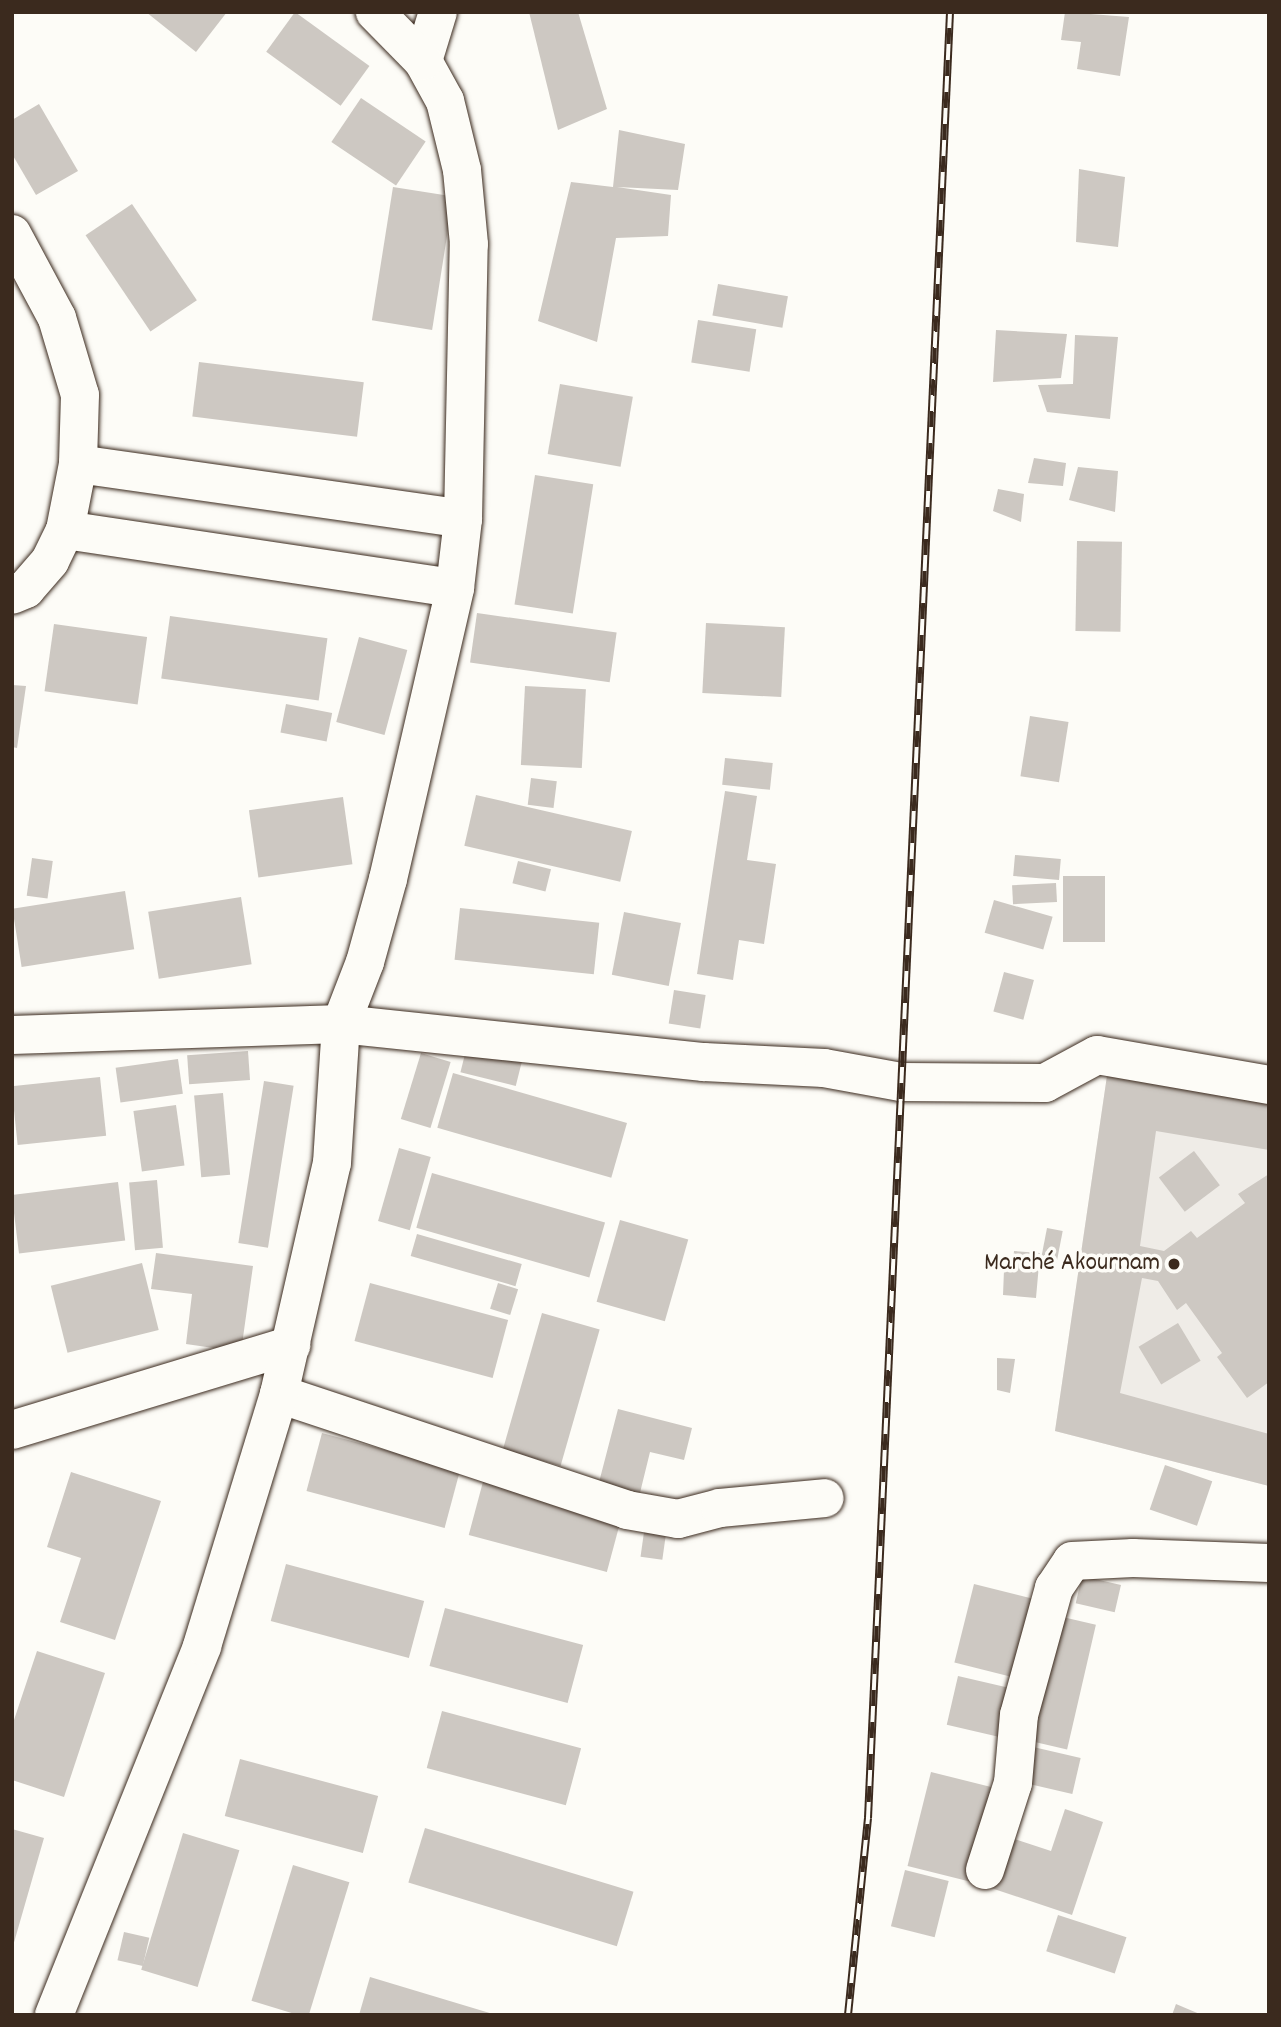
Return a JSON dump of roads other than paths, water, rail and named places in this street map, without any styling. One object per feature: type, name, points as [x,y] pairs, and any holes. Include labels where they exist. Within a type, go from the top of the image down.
[{"type":"street","points":[[54,2015],[202,1646],[279,1394],[332,1163],[341,1024],[365,962],[387,879],[455,588],[463,519],[469,244],[462,170],[445,101],[423,61],[375,12]]},
{"type":"street","points":[[423,61],[438,12]]},
{"type":"street","points":[[12,234],[57,318],[80,395],[78,464],[65,530],[50,561],[26,589],[12,595]]},
{"type":"street","points":[[78,464],[463,519]]},
{"type":"street","points":[[65,530],[455,588]]},
{"type":"street","points":[[12,1035],[341,1024],[704,1062],[824,1068],[901,1082],[1045,1083],[1097,1055],[1269,1085]]},
{"type":"street","points":[[12,1430],[291,1345]]},
{"type":"street","points":[[279,1394],[580,1496],[640,1512],[678,1519],[720,1508],[825,1498]]},
{"type":"street","points":[[985,1870],[1013,1783],[1019,1715],[1054,1588],[1072,1560],[1133,1558],[1269,1563]]},
{"type":"railway","points":[[848,2015],[868,1818],[950,12]]},
{"type":"place","name":"Marché Akournam","points":[[1174,1264]]}]
